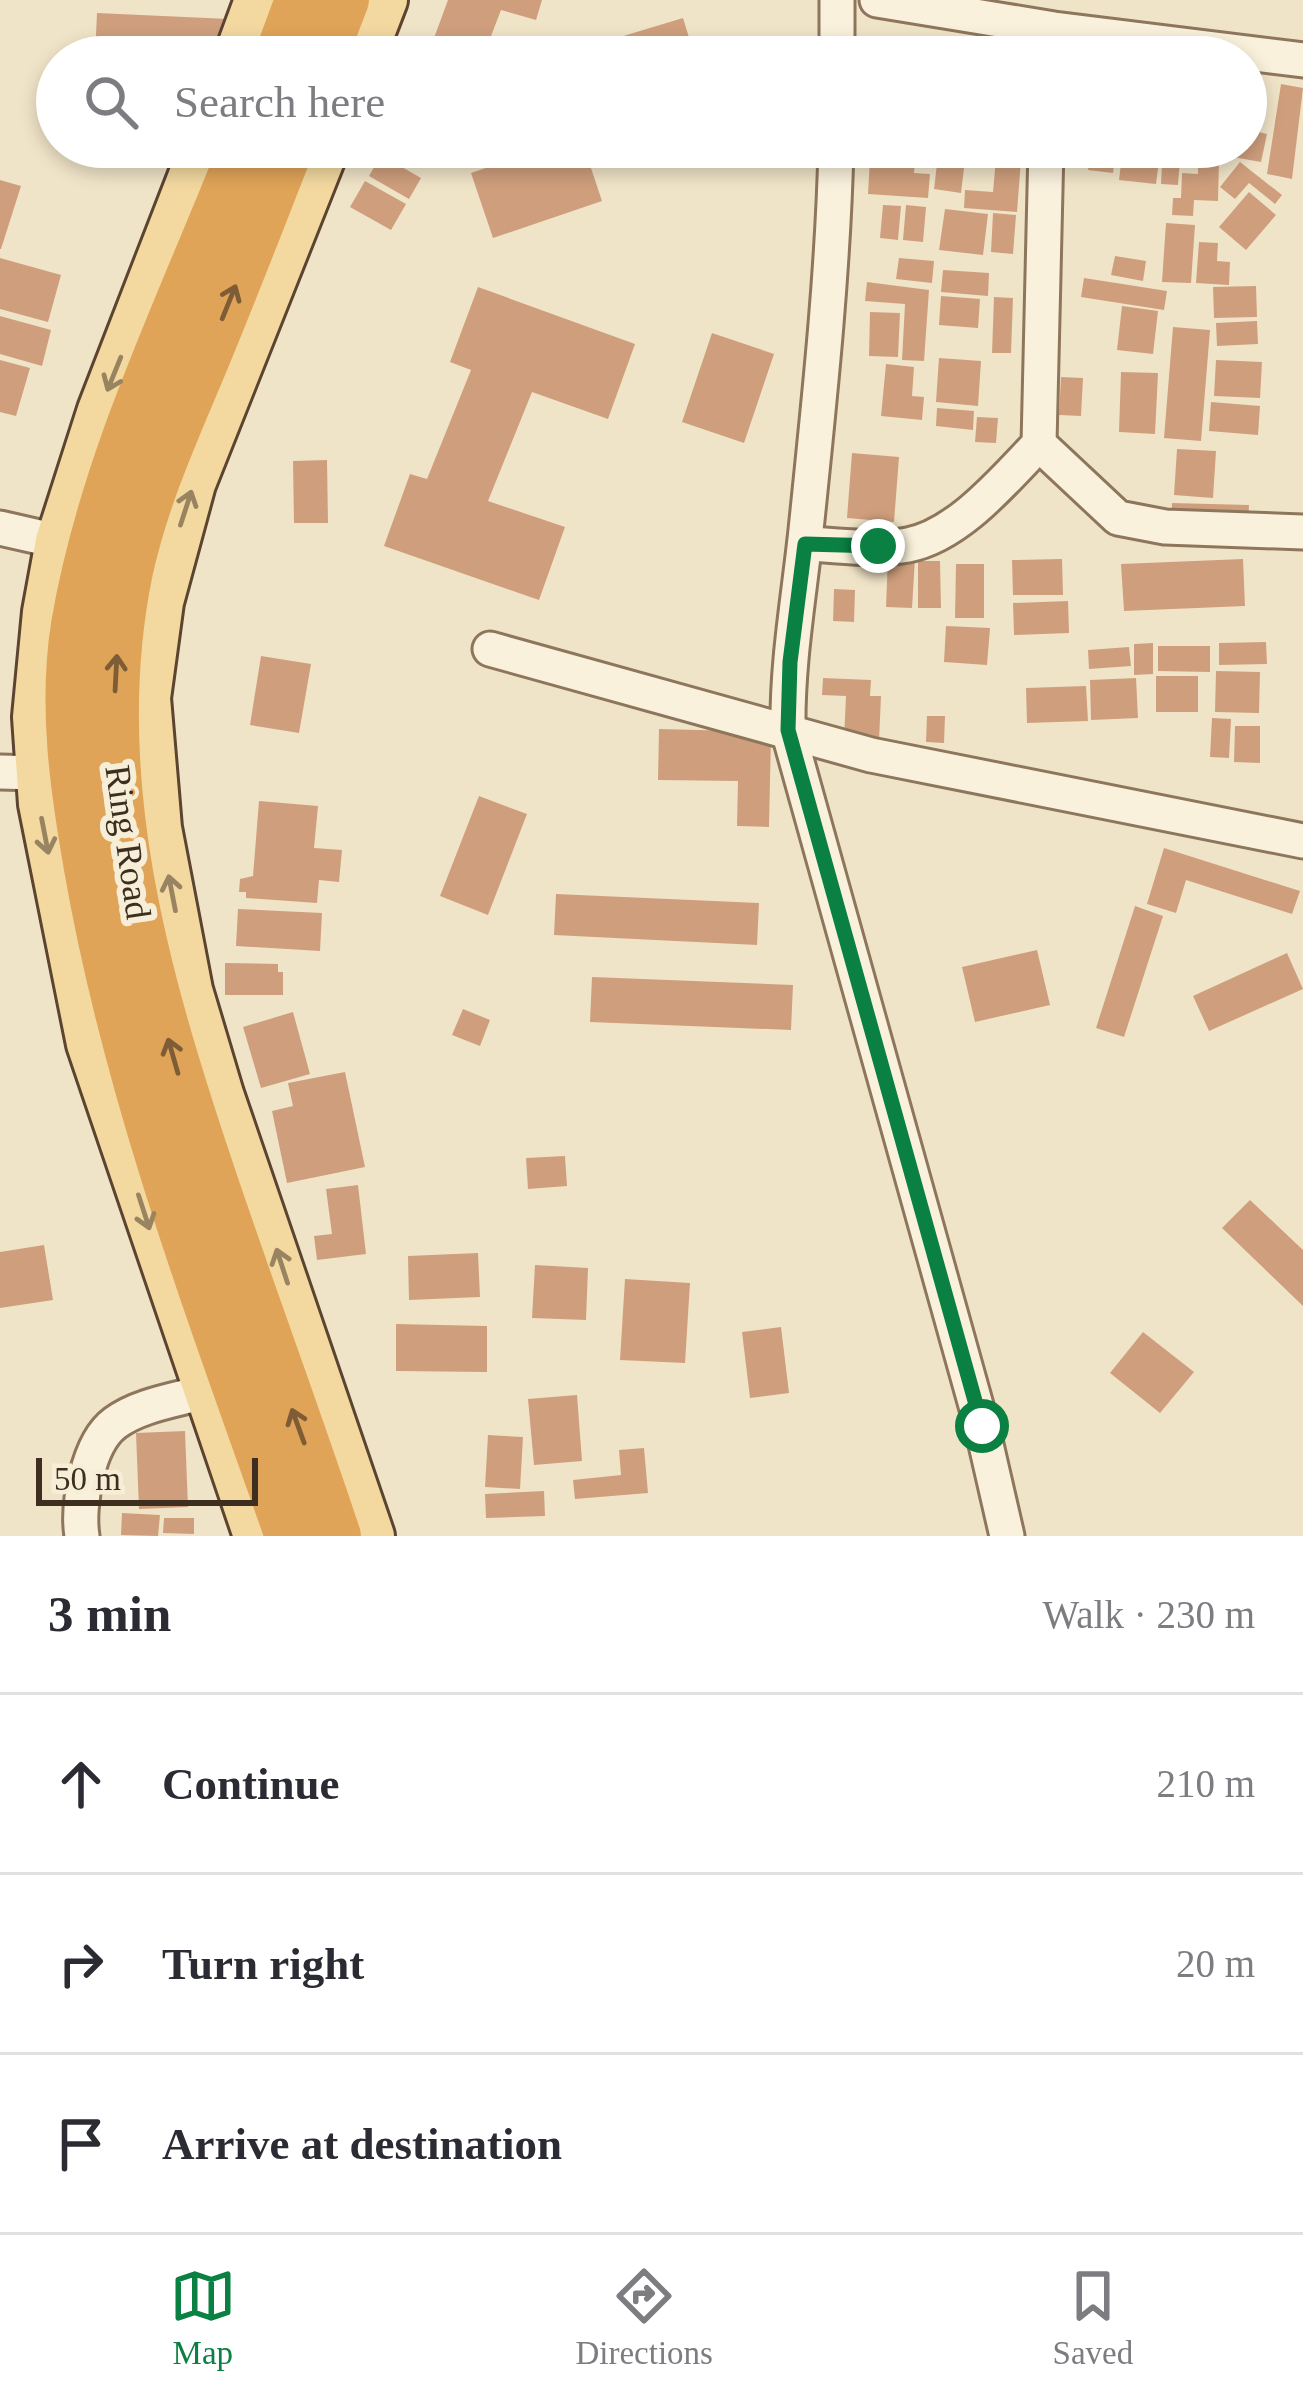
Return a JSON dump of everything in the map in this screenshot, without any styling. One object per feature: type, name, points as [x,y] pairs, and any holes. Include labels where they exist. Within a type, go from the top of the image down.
[{"type":"highway","points":[[331,36],[344,0]]},
{"type":"highway","points":[[260,1],[271,36]]},
{"type":"highway","name":"Ring Road","points":[[235,168],[116,466],[94,538],[74,630],[70,726],[82,838],[121,1024],[184,1234],[289,1536]]},
{"type":"highway","name":"Ring Road","points":[[281,168],[140,527],[120,626],[114,751],[128,870],[155,993],[253,1299],[337,1536]]},
{"type":"main road","points":[[372,36],[386,0]]},
{"type":"main road","points":[[244,36],[260,1]]},
{"type":"main road","points":[[193,168],[99,410],[57,541],[18,773],[88,1044],[255,1536]]},
{"type":"main road","points":[[320,168],[188,503],[162,602],[149,698],[160,828],[191,990],[222,1094],[374,1536]]},
{"type":"street","points":[[837,0],[837,36]]},
{"type":"street","points":[[877,0],[1104,36]]},
{"type":"street","points":[[1267,56],[1303,61]]},
{"type":"street","points":[[835,168],[824,359],[790,662],[788,730],[982,1426],[1007,1536]]},
{"type":"street","points":[[805,544],[905,546],[927,540],[980,502],[1040,444],[1046,168]]},
{"type":"street","points":[[1040,444],[1118,518],[1165,527],[1303,532]]},
{"type":"street","points":[[0,528],[57,541]]},
{"type":"street","points":[[490,649],[871,755],[1303,841]]},
{"type":"street","points":[[82,1536],[80,1499],[109,1428],[138,1412],[204,1393]]},
{"type":"building","points":[[448,0],[542,0],[536,20],[501,10],[491,36],[435,36]]},
{"type":"building","points":[[97,13],[229,19],[228,36],[96,36]]},
{"type":"building","points":[[683,18],[689,36],[623,36]]},
{"type":"building","points":[[1281,84],[1303,88],[1292,179],[1267,174]]},
{"type":"building","points":[[374,168],[404,168],[421,178],[409,199],[369,176]]},
{"type":"building","points":[[486,168],[591,168],[602,201],[493,238],[471,173]]},
{"type":"building","points":[[869,168],[914,168],[914,173],[930,174],[928,198],[868,194]]},
{"type":"building","points":[[937,168],[964,168],[961,193],[934,189]]},
{"type":"building","points":[[995,168],[1020,168],[1017,212],[964,208],[965,190],[993,192]]},
{"type":"building","points":[[1120,168],[1158,168],[1156,184],[1119,180]]},
{"type":"building","points":[[1162,168],[1179,168],[1178,185],[1161,184]]},
{"type":"building","points":[[1198,168],[1219,168],[1218,201],[1194,200],[1193,216],[1172,215],[1173,198],[1181,198],[1182,173],[1198,174]]},
{"type":"building","points":[[1235,168],[1248,168],[1282,195],[1275,204],[1249,183],[1235,199],[1220,187]]},
{"type":"building","points":[[0,180],[21,186],[1,249],[0,249]]},
{"type":"building","points":[[365,181],[406,204],[391,230],[350,207]]},
{"type":"building","points":[[1249,192],[1276,215],[1246,250],[1219,227]]},
{"type":"building","points":[[883,205],[901,206],[898,240],[880,238]]},
{"type":"building","points":[[906,205],[926,207],[923,242],[903,240]]},
{"type":"building","points":[[945,209],[988,214],[983,255],[939,250]]},
{"type":"building","points":[[993,213],[1016,215],[1013,254],[991,252]]},
{"type":"building","points":[[1166,223],[1195,225],[1191,283],[1162,282]]},
{"type":"building","points":[[1199,242],[1218,243],[1217,261],[1230,262],[1229,285],[1196,283]]},
{"type":"building","points":[[1115,256],[1146,261],[1143,281],[1111,275]]},
{"type":"building","points":[[0,258],[61,275],[48,322],[0,309]]},
{"type":"building","points":[[899,258],[934,261],[932,283],[896,279]]},
{"type":"building","points":[[943,270],[989,273],[988,296],[941,292]]},
{"type":"building","points":[[1084,278],[1167,291],[1164,310],[1081,297]]},
{"type":"building","points":[[867,282],[929,290],[924,361],[902,360],[905,304],[865,301]]},
{"type":"building","points":[[1256,286],[1257,317],[1214,318],[1213,287]]},
{"type":"building","points":[[478,287],[635,344],[608,419],[532,392],[488,501],[565,527],[539,600],[384,546],[410,474],[427,479],[471,370],[450,362]]},
{"type":"building","points":[[941,296],[980,299],[978,328],[939,325]]},
{"type":"building","points":[[994,297],[1013,298],[1011,353],[992,353]]},
{"type":"building","points":[[1122,306],[1158,311],[1153,354],[1117,350]]},
{"type":"building","points":[[870,312],[900,313],[898,357],[869,356]]},
{"type":"building","points":[[0,316],[51,330],[42,366],[0,354]]},
{"type":"building","points":[[1257,321],[1258,344],[1217,346],[1216,323]]},
{"type":"building","points":[[1173,327],[1210,330],[1201,441],[1164,438]]},
{"type":"building","points":[[712,333],[774,354],[744,443],[682,422]]},
{"type":"building","points":[[939,358],[981,361],[978,406],[936,402]]},
{"type":"building","points":[[0,360],[30,368],[16,416],[0,412]]},
{"type":"building","points":[[1216,360],[1262,362],[1260,398],[1214,396]]},
{"type":"building","points":[[886,364],[914,367],[912,396],[924,397],[922,420],[881,416]]},
{"type":"building","points":[[1121,372],[1158,373],[1155,434],[1119,432]]},
{"type":"building","points":[[1061,377],[1083,378],[1081,416],[1059,415]]},
{"type":"building","points":[[1211,402],[1260,406],[1258,435],[1209,431]]},
{"type":"building","points":[[937,408],[974,411],[973,430],[936,426]]},
{"type":"building","points":[[977,417],[998,418],[996,443],[975,442]]},
{"type":"building","points":[[1177,449],[1216,451],[1213,498],[1174,495]]},
{"type":"building","points":[[852,453],[899,457],[894,522],[847,518]]},
{"type":"building","points":[[327,460],[328,523],[294,523],[293,461]]},
{"type":"building","points":[[1172,503],[1249,505],[1248,525],[1171,523]]},
{"type":"building","points":[[888,557],[915,558],[912,608],[886,607]]},
{"type":"building","points":[[1062,559],[1063,595],[1013,595],[1012,560]]},
{"type":"building","points":[[1243,559],[1245,606],[1124,611],[1121,564]]},
{"type":"building","points":[[918,561],[940,561],[941,608],[918,608]]},
{"type":"building","points":[[956,564],[984,564],[984,618],[955,618]]},
{"type":"building","points":[[834,589],[855,590],[854,622],[833,621]]},
{"type":"building","points":[[1068,601],[1069,633],[1014,635],[1013,603]]},
{"type":"building","points":[[946,626],[990,628],[987,665],[944,662]]},
{"type":"building","points":[[1266,642],[1267,664],[1219,665],[1219,643]]},
{"type":"building","points":[[1153,643],[1153,674],[1134,675],[1134,644]]},
{"type":"building","points":[[1158,646],[1210,646],[1210,672],[1158,671]]},
{"type":"building","points":[[1129,647],[1131,666],[1089,669],[1088,650]]},
{"type":"building","points":[[261,656],[311,664],[299,733],[250,725]]},
{"type":"building","points":[[1216,671],[1260,672],[1259,713],[1215,712]]},
{"type":"building","points":[[1156,676],[1198,676],[1198,712],[1156,712]]},
{"type":"building","points":[[823,678],[871,680],[870,696],[881,696],[879,741],[844,739],[846,696],[822,695]]},
{"type":"building","points":[[1136,678],[1138,718],[1091,720],[1090,680]]},
{"type":"building","points":[[1086,686],[1088,721],[1027,723],[1026,688]]},
{"type":"building","points":[[927,716],[945,716],[944,743],[926,742]]},
{"type":"building","points":[[1212,718],[1231,719],[1229,758],[1210,757]]},
{"type":"building","points":[[1235,726],[1260,726],[1260,763],[1234,762]]},
{"type":"building","points":[[659,729],[771,736],[769,827],[737,826],[738,781],[658,780]]},
{"type":"building","points":[[479,796],[527,814],[488,915],[440,896]]},
{"type":"building","points":[[259,801],[318,806],[314,848],[342,850],[339,882],[319,880],[317,903],[246,898],[246,892],[239,892],[240,879],[253,876]]},
{"type":"building","points":[[1164,848],[1300,891],[1292,914],[1186,880],[1176,913],[1147,904]]},
{"type":"building","points":[[556,894],[759,903],[757,945],[554,935]]},
{"type":"building","points":[[1135,906],[1163,916],[1124,1037],[1096,1028]]},
{"type":"building","points":[[238,909],[322,913],[320,951],[236,946]]},
{"type":"building","points":[[1037,950],[1050,1005],[975,1022],[962,967]]},
{"type":"building","points":[[1287,953],[1303,989],[1209,1031],[1193,996]]},
{"type":"building","points":[[225,963],[278,964],[278,972],[283,972],[283,995],[225,995]]},
{"type":"building","points":[[592,977],[793,985],[791,1030],[590,1022]]},
{"type":"building","points":[[463,1009],[490,1020],[480,1046],[452,1035]]},
{"type":"building","points":[[293,1012],[310,1074],[261,1088],[243,1027]]},
{"type":"building","points":[[345,1072],[365,1167],[287,1183],[272,1111],[293,1106],[288,1083]]},
{"type":"building","points":[[565,1156],[567,1186],[528,1189],[526,1158]]},
{"type":"building","points":[[358,1185],[366,1254],[317,1260],[314,1236],[332,1234],[326,1189]]},
{"type":"building","points":[[1250,1200],[1303,1250],[1303,1306],[1222,1228]]},
{"type":"building","points":[[44,1245],[53,1300],[0,1308],[0,1252]]},
{"type":"building","points":[[478,1253],[480,1297],[409,1300],[408,1256]]},
{"type":"building","points":[[535,1265],[588,1268],[586,1320],[532,1318]]},
{"type":"building","points":[[625,1279],[690,1283],[685,1363],[620,1360]]},
{"type":"building","points":[[396,1324],[487,1326],[487,1372],[396,1371]]},
{"type":"building","points":[[781,1327],[789,1393],[750,1398],[742,1332]]},
{"type":"building","points":[[1143,1332],[1194,1372],[1160,1413],[1110,1373]]},
{"type":"building","points":[[577,1395],[582,1461],[534,1465],[528,1399]]},
{"type":"building","points":[[185,1431],[188,1507],[139,1509],[136,1433]]},
{"type":"building","points":[[488,1435],[523,1437],[520,1489],[485,1487]]},
{"type":"building","points":[[644,1448],[648,1493],[575,1499],[573,1480],[621,1475],[619,1450]]},
{"type":"building","points":[[544,1491],[545,1516],[486,1518],[485,1494]]},
{"type":"building","points":[[122,1513],[160,1515],[158,1536],[121,1535]]},
{"type":"building","points":[[164,1518],[194,1518],[194,1534],[163,1533]]},
{"type":"route","points":[[878,546],[805,544],[790,662],[788,730],[982,1426]]}]
